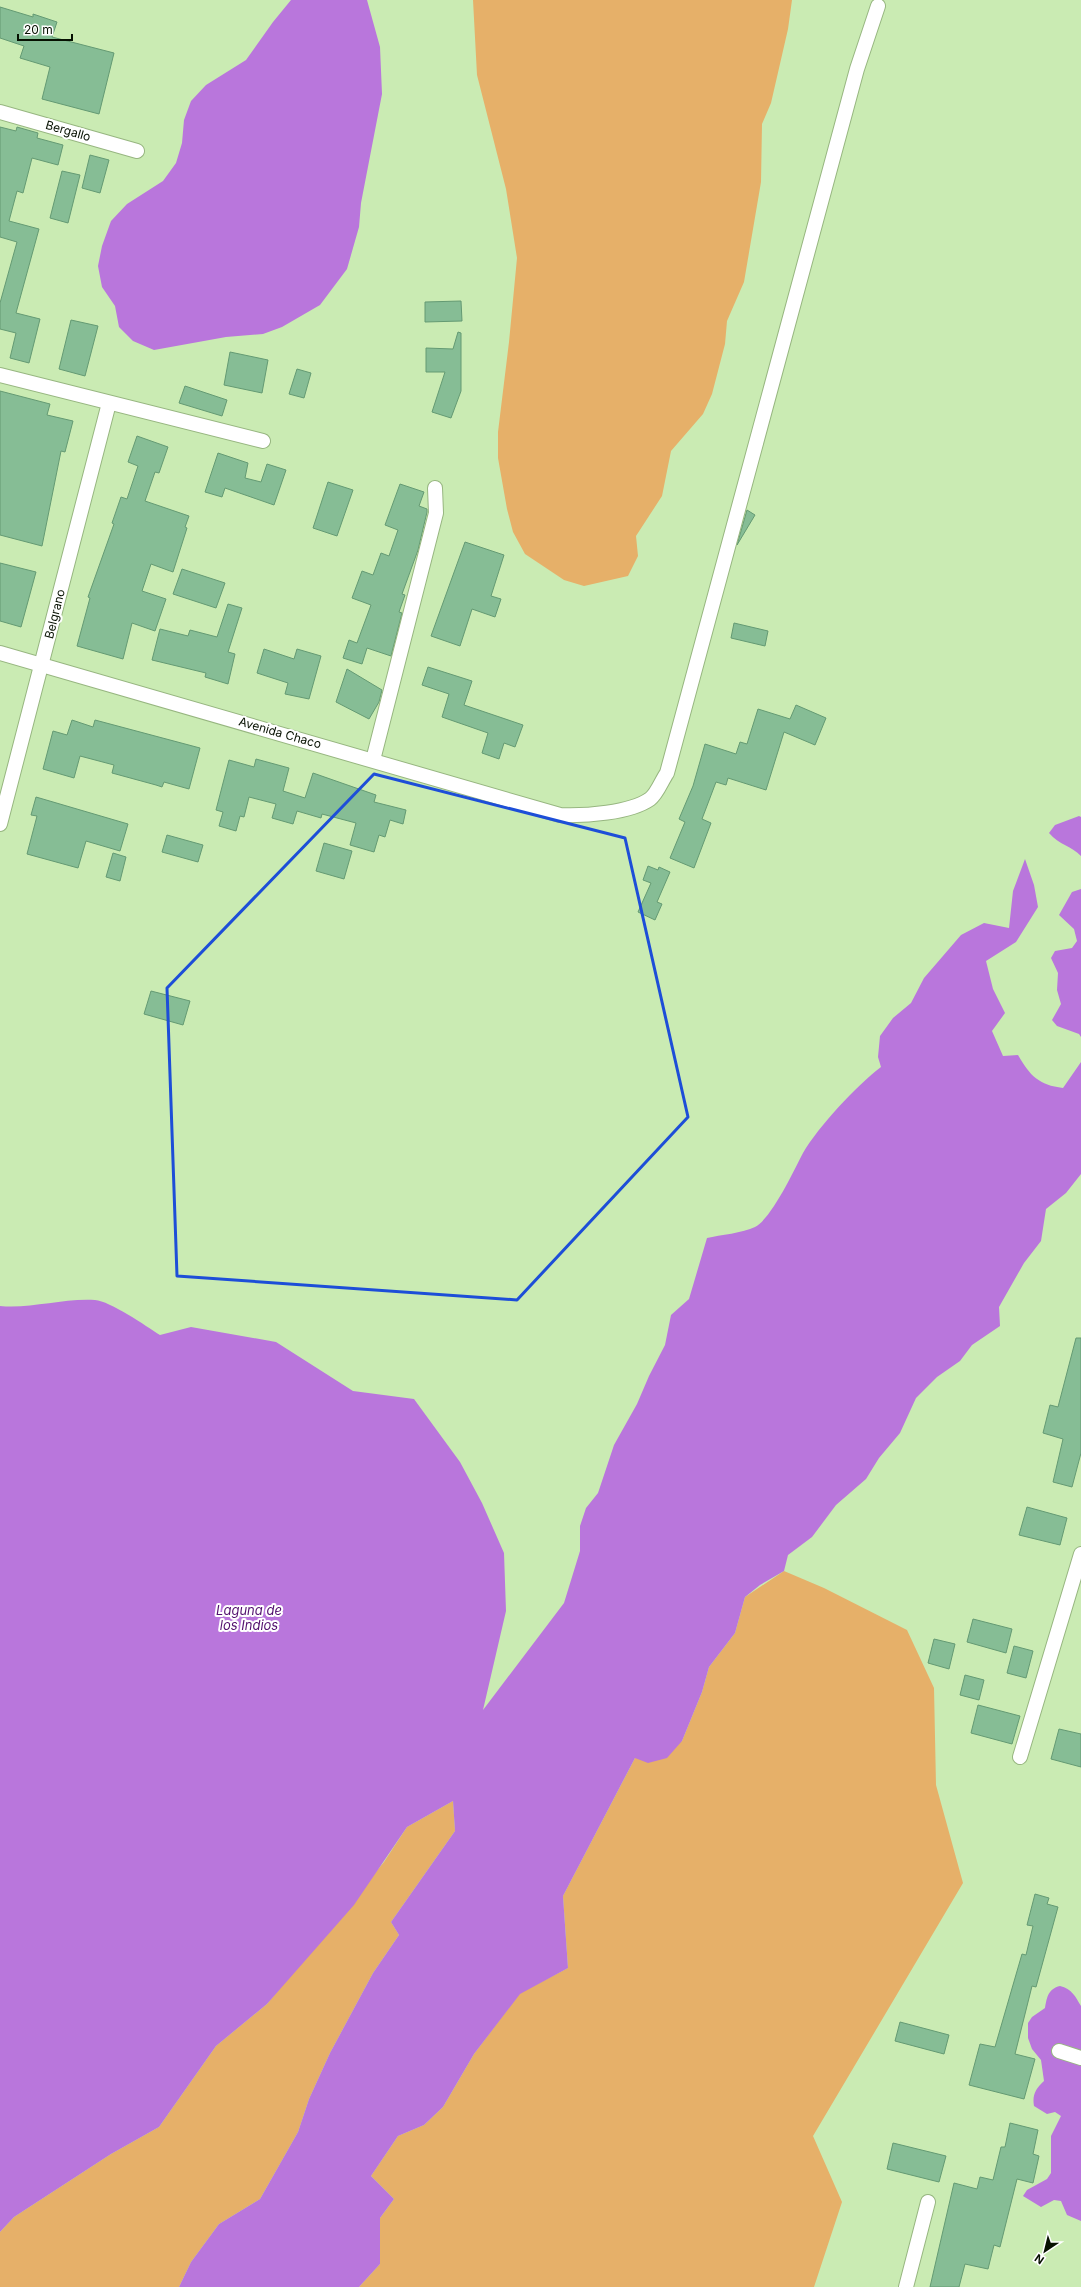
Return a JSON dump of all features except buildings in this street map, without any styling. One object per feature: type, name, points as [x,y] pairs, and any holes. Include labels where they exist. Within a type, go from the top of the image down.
[{"type":"street","name":"Avenida Chaco","points":[[0,654],[560,815],[587,816],[626,808],[651,798],[667,773],[856,69],[878,6]]},
{"type":"street","name":"Bergallo","points":[[0,112],[137,151]]},
{"type":"street","points":[[0,375],[263,441]]},
{"type":"street","name":"Belgrano","points":[[0,824],[110,403]]},
{"type":"street","points":[[373,760],[436,513],[435,488]]},
{"type":"street","points":[[1020,1757],[1081,1554]]},
{"type":"street","points":[[1060,2051],[1081,2058]]},
{"type":"street","points":[[906,2287],[928,2202]]},
{"type":"highlighted area","points":[[374,774],[625,838],[688,1117],[517,1300],[177,1276],[167,988]]},
{"type":"shaded area","points":[[473,0],[792,0],[788,29],[771,103],[762,124],[761,182],[744,282],[727,321],[725,344],[712,394],[703,414],[671,451],[662,496],[636,536],[638,556],[628,576],[584,586],[564,580],[525,554],[513,532],[507,509],[498,458],[498,432],[517,258],[506,189],[477,75]]},
{"type":"shaded area","points":[[784,1571],[824,1588],[907,1630],[934,1688],[936,1785],[963,1883],[813,2136],[842,2202],[814,2287],[359,2287],[380,2264],[380,2218],[394,2199],[371,2176],[398,2136],[424,2125],[443,2107],[474,2054],[520,1993],[568,1968],[563,1896],[635,1758],[682,1741],[702,1692],[709,1667],[735,1633],[745,1597]]},
{"type":"shaded area","points":[[453,1801],[455,1831],[391,1922],[399,1935],[373,1973],[330,2053],[309,2099],[298,2132],[260,2199],[219,2224],[191,2262],[179,2287],[0,2287],[0,2232],[14,2217],[111,2154],[159,2127],[216,2046],[267,2004],[384,1862],[407,1827]]},
{"type":"water","points":[[291,0],[367,0],[380,47],[382,94],[361,203],[359,227],[347,269],[320,305],[282,327],[263,334],[226,337],[154,350],[133,341],[119,327],[115,306],[102,287],[98,266],[102,246],[111,221],[127,204],[163,181],[176,163],[182,143],[184,120],[191,101],[206,85],[246,60]]},
{"type":"water","points":[[1079,816],[1081,817],[1081,856],[1049,833],[1055,825]]},
{"type":"water","name":"Laguna de los Indios","points":[[1025,859],[1034,885],[1038,907],[1016,942],[986,961],[993,989],[1005,1013],[992,1031],[1003,1056],[1018,1055],[1031,1074],[1041,1082],[1048,1085],[1063,1088],[1081,1062],[1081,1174],[1066,1193],[1046,1209],[1041,1241],[1024,1263],[999,1307],[1000,1326],[972,1345],[960,1361],[937,1377],[916,1398],[900,1433],[879,1458],[866,1479],[836,1505],[812,1537],[788,1555],[784,1571],[760,1585],[745,1597],[735,1633],[709,1667],[702,1692],[682,1741],[667,1758],[648,1763],[635,1758],[563,1896],[568,1968],[520,1994],[474,2054],[443,2107],[424,2125],[398,2136],[371,2176],[394,2199],[380,2218],[380,2264],[359,2287],[179,2287],[191,2262],[219,2224],[260,2199],[298,2132],[309,2099],[330,2053],[373,1973],[399,1935],[391,1922],[455,1831],[453,1801],[407,1827],[354,1905],[267,2004],[216,2046],[159,2127],[111,2154],[14,2217],[0,2232],[0,1306],[12,1307],[83,1300],[102,1301],[128,1314],[160,1335],[191,1327],[276,1342],[353,1391],[414,1399],[460,1462],[482,1503],[504,1553],[506,1611],[483,1710],[564,1603],[580,1551],[580,1526],[586,1508],[598,1493],[614,1445],[637,1404],[665,1345],[671,1315],[689,1299],[707,1238],[750,1229],[762,1222],[782,1193],[803,1153],[818,1131],[850,1095],[881,1067],[878,1057],[880,1036],[893,1018],[911,1003],[924,978],[961,935],[984,923],[1009,928],[1013,891]]},
{"type":"water","points":[[1081,889],[1081,1037],[1079,1034],[1057,1026],[1052,1020],[1061,1004],[1057,990],[1058,973],[1051,958],[1055,951],[1072,948],[1077,941],[1074,929],[1059,915],[1072,892]]},
{"type":"water","points":[[1060,1986],[1070,1991],[1081,2006],[1081,2221],[1067,2215],[1061,2201],[1054,2200],[1041,2207],[1023,2196],[1027,2190],[1047,2179],[1051,2173],[1051,2136],[1061,2116],[1055,2112],[1047,2114],[1034,2106],[1035,2092],[1044,2081],[1041,2060],[1032,2049],[1028,2038],[1028,2023],[1032,2017],[1045,2008],[1047,1997],[1051,1991]]}]
